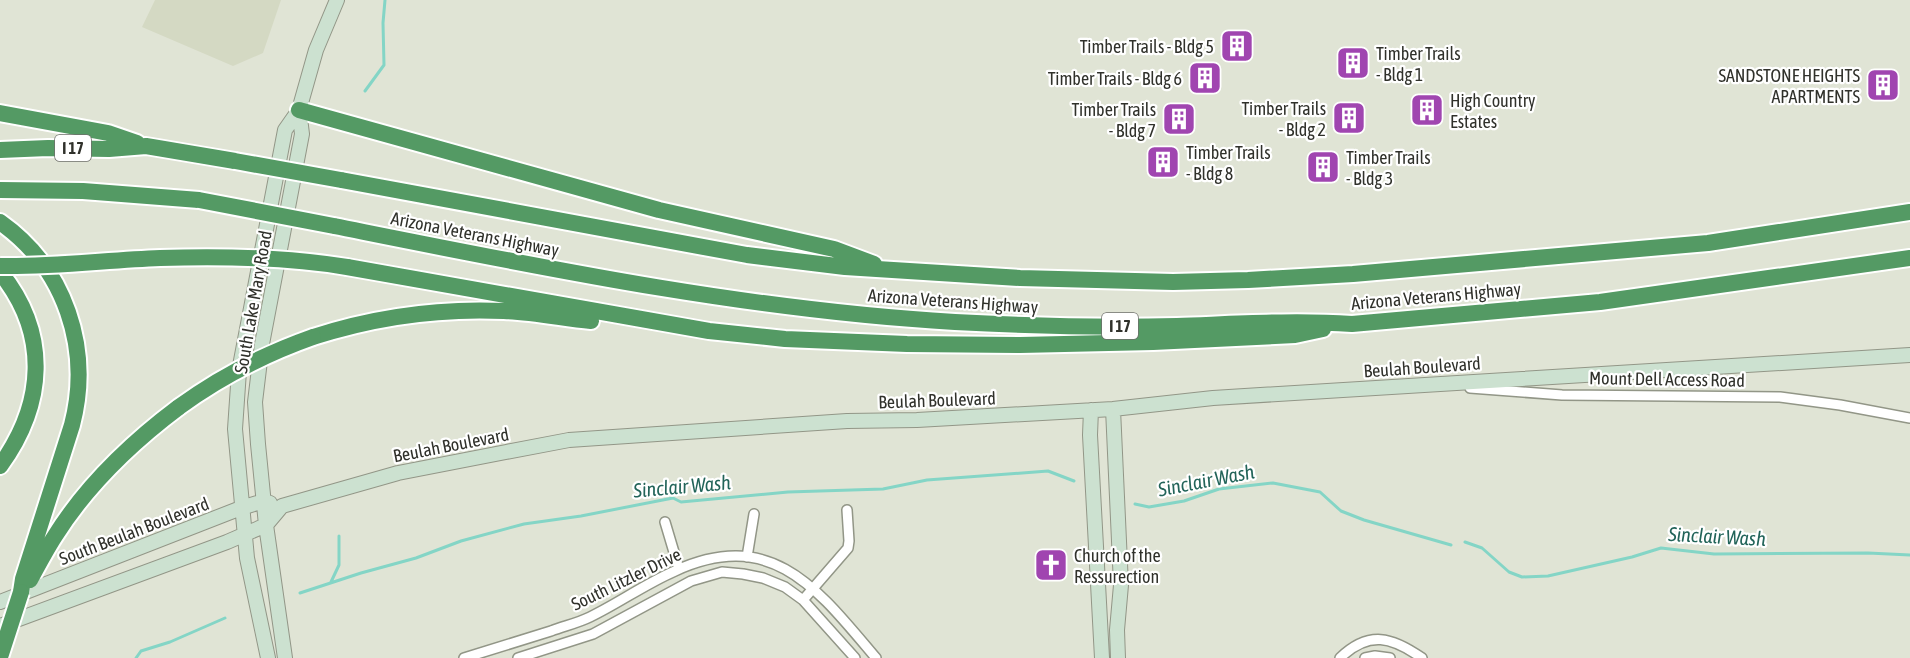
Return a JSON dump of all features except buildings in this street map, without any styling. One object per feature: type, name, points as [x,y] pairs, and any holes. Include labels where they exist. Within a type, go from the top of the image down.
[{"type":"highway","points":[[299,110],[659,210],[834,249],[889,269]]},
{"type":"highway","points":[[0,113],[108,133],[146,146]]},
{"type":"highway","name":"Arizona Veterans Highway","points":[[0,150],[48,147],[109,149],[146,146],[747,255],[845,267],[1020,278],[1173,282],[1248,280],[1464,265],[1708,243],[1910,212]]},
{"type":"highway","name":"Arizona Veterans Highway","points":[[0,190],[83,191],[199,200],[665,289],[885,316],[1052,326],[1176,326],[1311,321],[1352,324],[1600,302],[1910,258]]},
{"type":"highway","points":[[0,222],[24,241],[53,279],[71,317],[77,340],[79,366],[76,410],[0,657]]},
{"type":"highway","points":[[0,266],[63,265],[160,258],[312,261],[709,332],[785,339],[1020,345],[1295,335],[1352,324]]},
{"type":"highway","points":[[0,272],[27,318],[35,353],[30,410],[13,448],[0,466]]},
{"type":"highway","points":[[21,592],[56,535],[87,494],[129,448],[178,407],[239,369],[282,349],[356,324],[399,316],[443,312],[505,311],[611,324],[636,319]]},
{"type":"main road","name":"South Lake Mary Road","points":[[268,658],[247,558],[240,490],[235,429],[239,371],[285,130],[299,110],[316,50],[337,0]]},
{"type":"main road","name":"South Lake Mary Road","points":[[285,658],[266,525],[256,423],[257,382],[262,344],[302,135],[299,110]]},
{"type":"main road","name":"Beulah Boulevard","points":[[282,506],[398,473],[569,440],[847,421],[917,420],[1113,409],[1213,398],[1910,355]]},
{"type":"main road","points":[[1113,409],[1121,585],[1117,630],[1118,658]]},
{"type":"main road","points":[[1090,410],[1102,658]]},
{"type":"main road","points":[[0,626],[245,535],[266,525],[282,506],[264,501]]},
{"type":"main road","name":"South Beulah Boulevard","points":[[0,602],[264,501]]},
{"type":"street","name":"Mount Dell Access Road","points":[[1423,385],[1562,395],[1780,397],[1910,418]]},
{"type":"street","points":[[803,600],[848,548],[847,510]]},
{"type":"street","points":[[747,557],[754,514]]},
{"type":"street","points":[[665,522],[679,569]]},
{"type":"street","name":"South Litzler Drive","points":[[464,658],[587,618],[679,569],[715,558],[747,557],[786,569],[813,588],[876,658]]},
{"type":"street","name":"South Litzler Drive","points":[[518,658],[593,634],[691,580],[722,573],[763,578],[785,587],[803,600],[855,658]]},
{"type":"street","points":[[1340,658],[1360,642],[1384,639],[1404,646],[1422,658]]},
{"type":"street","points":[[1354,646],[1365,658],[1375,656],[1390,658]]},
{"type":"shaded area","points":[[155,0],[281,0],[263,53],[233,66],[142,27]]},
{"type":"waterway","points":[[365,91],[384,65],[385,0]]},
{"type":"waterway","name":"Sinclair Wash","points":[[300,593],[416,558],[461,541],[524,524],[581,516],[673,498],[681,502],[788,492],[883,489],[927,480],[1048,471],[1074,481]]},
{"type":"waterway","name":"Sinclair Wash","points":[[1135,504],[1149,507],[1184,501],[1219,489],[1273,483],[1320,492],[1341,511],[1364,520],[1451,545]]},
{"type":"waterway","points":[[331,582],[339,565],[339,536]]},
{"type":"waterway","name":"Sinclair Wash","points":[[1465,542],[1482,548],[1509,572],[1522,577],[1548,576],[1661,548],[1714,554],[1910,555]]},
{"type":"waterway","name":"Sinclair Wash","points":[[136,658],[141,651],[170,642],[225,618]]},
{"type":"place","name":"Timber Trails - Bldg 5","points":[[1237,46]]},
{"type":"place","name":"Timber Trails - Bldg 1","points":[[1353,63]]},
{"type":"place","name":"Timber Trails - Bldg 6","points":[[1205,78]]},
{"type":"place","name":"SANDSTONE HEIGHTS APARTMENTS","points":[[1883,85]]},
{"type":"place","name":"High Country Estates","points":[[1427,110]]},
{"type":"place","name":"Timber Trails - Bldg 2","points":[[1349,118]]},
{"type":"place","name":"Timber Trails - Bldg 7","points":[[1179,119]]},
{"type":"place","name":"Timber Trails - Bldg 8","points":[[1163,162]]},
{"type":"place","name":"Timber Trails - Bldg 3","points":[[1323,167]]},
{"type":"place","name":"Church of the Ressurection","points":[[1051,565]]}]
